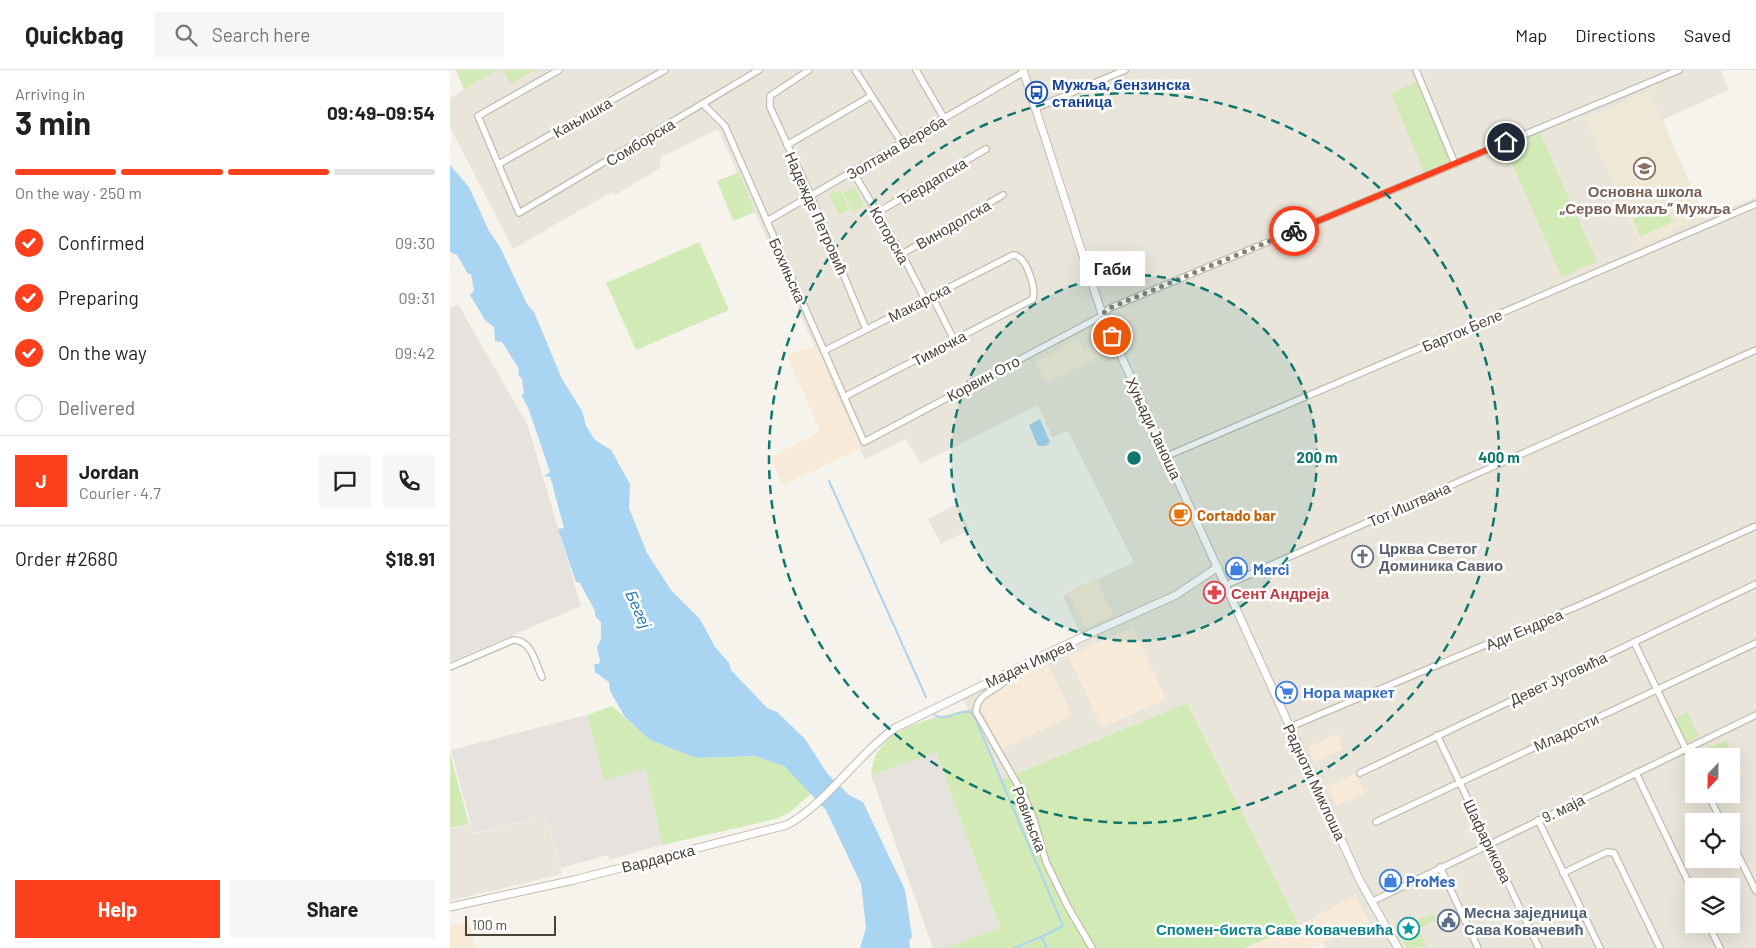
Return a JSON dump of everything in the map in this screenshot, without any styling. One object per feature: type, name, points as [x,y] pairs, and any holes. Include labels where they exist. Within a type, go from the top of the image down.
[{"type":"street","points":[[499,164],[478,116],[558,70]]},
{"type":"street","name":"Кањишка","points":[[499,164],[665,70]]},
{"type":"street","name":"Сомборска","points":[[499,164],[519,213],[759,70]]},
{"type":"street","name":"Надежде Петровић","points":[[809,70],[770,96],[770,107],[812,196],[866,329]]},
{"type":"street","points":[[855,70],[902,143]]},
{"type":"street","points":[[924,70],[917,72],[944,118]]},
{"type":"street","points":[[1036,108],[1125,70]]},
{"type":"street","points":[[1416,70],[1456,164]]},
{"type":"street","name":"Корвин Ото","points":[[864,442],[1110,308],[1680,70]]},
{"type":"street","name":"Хуњади Јаноша","points":[[1023,71],[1102,314],[1226,585]]},
{"type":"street","name":"Золтана Вереба","points":[[767,221],[854,172],[1023,71]]},
{"type":"street","points":[[787,145],[870,96]]},
{"type":"street","name":"Бохињска","points":[[703,104],[725,126],[864,442]]},
{"type":"street","name":"Ђердапска","points":[[878,212],[986,149]]},
{"type":"street","name":"Которска","points":[[854,172],[926,299]]},
{"type":"street","name":"Винодолска","points":[[902,254],[1003,195]]},
{"type":"street","name":"Барток Беле","points":[[1167,456],[1756,204]]},
{"type":"street","name":"Макарска","points":[[824,351],[1016,255],[1024,260],[1034,291],[1033,299]]},
{"type":"street","points":[[932,296],[954,340]]},
{"type":"street","name":"Тимочка","points":[[844,397],[1033,299]]},
{"type":"street","name":"Тот Иштвана","points":[[1226,585],[1756,350]]},
{"type":"street","name":"Ади Ендреа","points":[[1290,727],[1593,600],[1756,526]]},
{"type":"street","name":"Мадач Имреа","points":[[847,771],[872,746],[895,728],[1004,674],[1176,596],[1218,567]]},
{"type":"street","name":"Девет Југовића","points":[[1360,773],[1756,584]]},
{"type":"street","name":"Радноти Миклоша","points":[[1226,585],[1371,902],[1398,948]]},
{"type":"street","points":[[450,666],[513,640],[520,640],[528,644],[542,677]]},
{"type":"street","points":[[1634,642],[1686,748]]},
{"type":"street","name":"Младости","points":[[1376,822],[1756,643]]},
{"type":"street","name":"Ровињска","points":[[1004,674],[1005,681],[1002,685],[983,695],[978,700],[976,712],[1024,796],[1034,820],[1046,862],[1068,907],[1092,948]]},
{"type":"street","name":"9. маја","points":[[1688,748],[1756,715]]},
{"type":"street","name":"Шафарикова","points":[[1437,735],[1539,948]]},
{"type":"street","name":"9. маја","points":[[1371,902],[1685,749]]},
{"type":"street","name":"Вардарска","points":[[450,907],[574,880],[778,828],[795,821],[847,771]]},
{"type":"street","points":[[1636,773],[1686,878]]},
{"type":"street","points":[[1538,820],[1600,948]]},
{"type":"street","points":[[1563,873],[1607,852],[1614,853],[1660,948]]},
{"type":"street","points":[[1740,859],[1756,891]]},
{"type":"street","points":[[1440,868],[1478,948]]},
{"type":"street","points":[[1712,933],[1720,948]]},
{"type":"shaded area","points":[[496,70],[502,70],[511,84],[536,70],[1721,70],[1729,90],[1662,120],[1705,219],[1756,197],[1756,948],[1326,948],[1323,943],[1370,922],[1299,926],[1187,703],[1001,780],[961,694],[1081,635],[1063,596],[1134,562],[1068,431],[1052,437],[1038,405],[921,464],[905,439],[865,460],[718,129],[661,157],[659,169],[615,195],[612,192],[513,249],[450,127],[450,98]]},
{"type":"shaded area","points":[[1642,86],[1644,92],[1588,116],[1585,109]]},
{"type":"shaded area","name":"Основна школа „Серво Михаљ” Мужља","points":[[1649,90],[1705,217],[1640,245],[1585,118]]},
{"type":"shaded area","points":[[458,304],[528,426],[581,606],[450,662],[450,309]]},
{"type":"shaded area","points":[[1078,338],[1084,350],[1106,339],[1112,351],[1047,383],[1035,363]]},
{"type":"shaded area","points":[[817,347],[842,408],[857,435],[860,449],[783,485],[770,458],[820,431],[787,354]]},
{"type":"shaded area","points":[[957,504],[970,530],[941,544],[928,519]]},
{"type":"shaded area","points":[[1096,579],[1113,615],[1085,628],[1068,592]]},
{"type":"shaded area","points":[[1133,627],[1166,699],[1102,728],[1068,656]]},
{"type":"shaded area","points":[[1045,658],[1072,715],[1001,750],[979,703],[1005,685],[1011,672]]},
{"type":"shaded area","points":[[587,715],[604,780],[646,769],[662,845],[609,860],[608,855],[561,868],[546,815],[473,833],[451,750]]},
{"type":"shaded area","points":[[1337,734],[1343,749],[1315,762],[1308,747]]},
{"type":"shaded area","points":[[1726,737],[1731,748],[1702,748]]},
{"type":"shaded area","points":[[936,752],[1000,929],[945,948],[933,948],[871,775]]},
{"type":"shaded area","points":[[1740,767],[1744,775],[1740,777]]},
{"type":"shaded area","points":[[1356,773],[1365,793],[1336,806],[1327,787]]},
{"type":"shaded area","points":[[546,815],[562,874],[450,901],[450,829],[470,824],[473,834]]},
{"type":"shaded area","points":[[1355,895],[1370,922],[1312,948],[1244,948],[1299,926]]},
{"type":"shaded area","points":[[470,921],[474,948],[450,948],[450,926]]},
{"type":"green space","points":[[456,70],[496,70],[464,90]]},
{"type":"green space","points":[[502,70],[536,70],[511,84]]},
{"type":"green space","points":[[1419,81],[1452,160],[1424,172],[1391,93]]},
{"type":"green space","points":[[1540,133],[1597,262],[1562,277],[1505,148]]},
{"type":"green space","points":[[739,172],[755,212],[733,221],[717,181]]},
{"type":"green space","points":[[854,187],[865,206],[854,212],[843,193]]},
{"type":"green space","points":[[840,190],[850,209],[839,215],[829,195]]},
{"type":"green space","points":[[1665,205],[1673,222],[1640,237],[1633,219]]},
{"type":"green space","points":[[699,242],[729,310],[636,350],[606,283]]},
{"type":"green space","points":[[1187,703],[1299,926],[1244,948],[945,948],[1000,928],[936,752],[871,775],[876,755],[885,743],[906,728],[970,709],[1001,780]]},
{"type":"green space","points":[[612,706],[650,740],[696,758],[755,756],[784,766],[811,794],[790,812],[776,819],[662,845],[646,769],[604,780],[587,715]]},
{"type":"green space","points":[[1687,712],[1699,736],[1686,743],[1674,719]]},
{"type":"green space","points":[[1726,740],[1730,748],[1708,748]]},
{"type":"green space","points":[[450,753],[469,824],[450,828]]},
{"type":"green space","points":[[1432,913],[1436,920],[1418,929],[1427,946],[1407,948],[1398,930]]},
{"type":"water","name":"Бегеј","points":[[450,165],[469,187],[489,231],[500,247],[527,304],[534,312],[562,379],[582,411],[586,426],[595,440],[611,450],[630,484],[629,508],[647,553],[671,590],[700,619],[715,647],[729,663],[731,670],[767,708],[777,712],[805,739],[827,773],[849,795],[863,802],[905,890],[912,937],[909,941],[910,948],[860,948],[866,928],[861,884],[826,810],[784,766],[755,756],[696,758],[650,740],[625,717],[610,691],[609,682],[595,672],[594,664],[599,664],[600,660],[597,647],[601,639],[601,622],[595,616],[595,611],[580,583],[576,582],[558,529],[564,528],[550,477],[544,476],[550,472],[528,407],[521,395],[524,394],[522,379],[518,374],[519,369],[502,342],[495,341],[494,327],[485,320],[470,295],[474,291],[471,274],[468,274],[457,255],[450,252]]},
{"type":"water","points":[[1040,419],[1050,442],[1046,446],[1038,446],[1029,425]]},
{"type":"waterway","points":[[829,481],[926,697]]},
{"type":"waterway","points":[[935,715],[949,717],[966,711],[971,712],[976,720],[1063,926],[1041,937]]},
{"type":"waterway","points":[[1014,948],[1041,937],[1047,948]]},
{"type":"way so far","points":[[1112,336],[1102,314],[1110,308],[1294,231]]},
{"type":"place","name":"Мужља, бензинска станица","points":[[1036,93]]},
{"type":"place","name":"Основна школа „Серво Михаљ” Мужља","points":[[1645,168]]},
{"type":"place","name":"Габи","points":[[1112,336]]},
{"type":"place","name":"Cortado bar","points":[[1181,515]]},
{"type":"place","name":"Црква Светог Доминика Савио","points":[[1363,557]]},
{"type":"place","name":"Merci","points":[[1237,569]]},
{"type":"place","name":"Сент Андреја","points":[[1215,593]]},
{"type":"place","name":"Нора маркет","points":[[1287,692]]},
{"type":"place","name":"ProMes","points":[[1390,881]]},
{"type":"place","name":"Месна заједница Сава Ковачевић","points":[[1448,921]]},
{"type":"place","name":"Спомен-биста Саве Ковачевића","points":[[1409,929]]},
{"type":"route","points":[[1294,231],[1506,142]]}]
